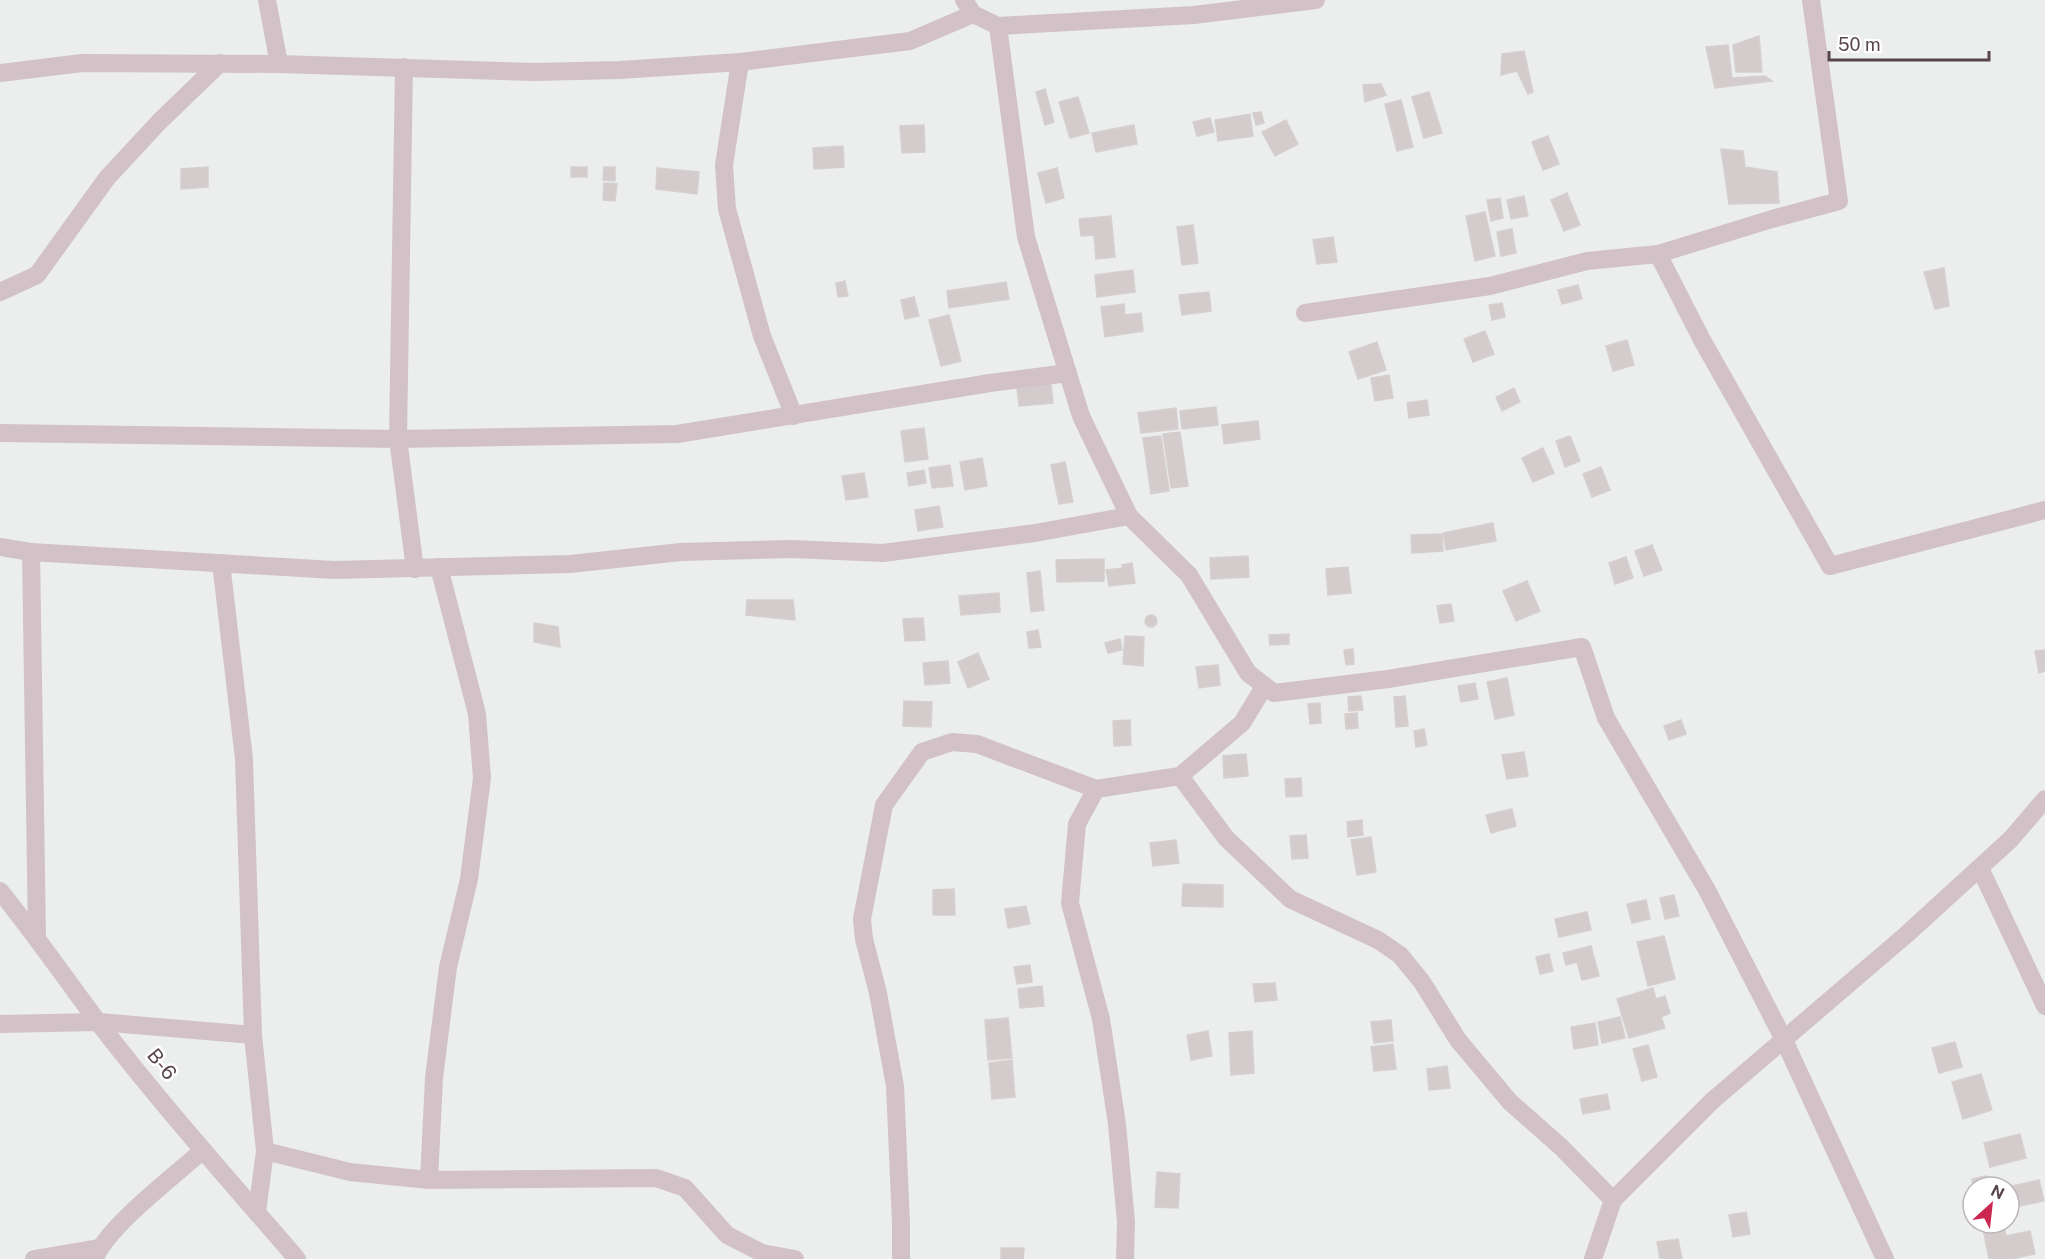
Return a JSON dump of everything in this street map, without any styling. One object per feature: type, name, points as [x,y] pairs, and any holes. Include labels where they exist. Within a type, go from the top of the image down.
[{"type":"street","points":[[267,0],[279,64]]},
{"type":"street","points":[[0,73],[81,63],[279,64],[534,72],[620,70],[740,62],[910,41],[969,7],[998,26],[1194,15],[1316,0]]},
{"type":"street","points":[[1305,313],[1490,286],[1587,261],[1658,254],[1839,201],[1811,0]]},
{"type":"street","points":[[998,26],[1026,237],[1081,416],[1129,516],[1189,575],[1248,674],[1274,693],[1388,679],[1582,647],[1606,718],[1707,890],[1784,1040],[1885,1259]]},
{"type":"street","points":[[740,62],[724,165],[727,209],[762,336],[794,416]]},
{"type":"street","points":[[0,292],[37,275],[107,178],[159,122],[220,63]]},
{"type":"street","points":[[404,67],[398,439],[415,569]]},
{"type":"street","points":[[1658,254],[1702,340],[1830,566],[2045,510]]},
{"type":"street","points":[[0,433],[398,439],[677,434],[990,383],[1068,373]]},
{"type":"street","points":[[0,547],[31,552],[334,570],[415,569],[570,564],[704,552],[792,549],[883,553],[1035,533],[1129,516]]},
{"type":"street","points":[[31,552],[37,937]]},
{"type":"street","points":[[221,563],[244,759],[253,1035],[265,1151],[257,1212]]},
{"type":"street","points":[[429,1180],[434,1078],[448,967],[469,879],[482,778],[477,714],[439,567]]},
{"type":"street","points":[[901,1259],[902,1224],[895,1086],[878,993],[864,939],[862,919],[884,805],[922,752],[952,742],[977,744],[1096,789],[1180,776],[1242,723],[1264,687]]},
{"type":"street","points":[[1180,776],[1226,838],[1290,899],[1378,940],[1400,955],[1422,982],[1458,1040],[1510,1102],[1561,1147],[1613,1200]]},
{"type":"street","points":[[1096,789],[1077,824],[1070,903],[1101,1019],[1117,1124],[1126,1221],[1125,1259]]},
{"type":"street","points":[[1593,1259],[1613,1200],[1712,1101],[1907,934],[1980,868],[2011,839],[2045,799]]},
{"type":"street","points":[[1980,868],[2045,1006]]},
{"type":"street","name":"B-6","points":[[0,891],[37,937],[99,1023],[203,1150],[297,1259]]},
{"type":"street","points":[[0,1024],[99,1023],[253,1035]]},
{"type":"street","points":[[34,1259],[97,1254],[123,1221],[203,1150]]},
{"type":"street","points":[[265,1151],[350,1172],[429,1180],[656,1178],[685,1188],[727,1235],[762,1253],[795,1259]]},
{"type":"building","points":[[1759,36],[1762,72],[1736,72],[1733,45]]},
{"type":"building","points":[[1728,45],[1732,78],[1765,76],[1772,81],[1715,88],[1706,47]]},
{"type":"building","points":[[1524,51],[1533,92],[1528,94],[1517,71],[1501,75],[1502,54]]},
{"type":"building","points":[[1381,84],[1386,95],[1365,102],[1363,85]]},
{"type":"building","points":[[1045,89],[1054,122],[1045,125],[1036,92]]},
{"type":"building","points":[[1429,92],[1442,133],[1424,138],[1412,97]]},
{"type":"building","points":[[1078,97],[1089,133],[1070,138],[1059,102]]},
{"type":"building","points":[[1401,100],[1413,147],[1397,151],[1385,104]]},
{"type":"building","points":[[1261,112],[1264,123],[1256,125],[1253,113]]},
{"type":"building","points":[[1250,114],[1253,136],[1218,141],[1215,120]]},
{"type":"building","points":[[1210,118],[1214,132],[1197,136],[1193,122]]},
{"type":"building","points":[[1286,120],[1298,144],[1275,156],[1262,132]]},
{"type":"building","points":[[924,125],[925,152],[902,153],[900,126]]},
{"type":"building","points":[[1134,125],[1137,144],[1096,152],[1092,133]]},
{"type":"building","points":[[1548,136],[1559,164],[1543,170],[1532,142]]},
{"type":"building","points":[[843,146],[844,167],[814,169],[813,148]]},
{"type":"building","points":[[1721,149],[1743,151],[1745,167],[1777,172],[1779,203],[1729,204]]},
{"type":"building","points":[[208,167],[208,187],[181,189],[181,169]]},
{"type":"building","points":[[571,167],[587,167],[587,177],[571,177]]},
{"type":"building","points":[[604,167],[615,167],[615,181],[603,180]]},
{"type":"building","points":[[657,168],[699,172],[697,194],[656,189]]},
{"type":"building","points":[[1057,168],[1064,198],[1046,203],[1038,173]]},
{"type":"building","points":[[604,183],[617,184],[615,201],[603,200]]},
{"type":"building","points":[[1567,193],[1580,225],[1564,231],[1551,200]]},
{"type":"building","points":[[1524,196],[1528,216],[1511,219],[1507,200]]},
{"type":"building","points":[[1500,198],[1503,218],[1491,221],[1487,200]]},
{"type":"building","points":[[1485,212],[1495,256],[1475,261],[1466,216]]},
{"type":"building","points":[[1111,216],[1115,257],[1096,259],[1094,235],[1081,236],[1079,219]]},
{"type":"building","points":[[1193,225],[1198,263],[1182,265],[1177,227]]},
{"type":"building","points":[[1512,229],[1516,253],[1501,256],[1497,232]]},
{"type":"building","points":[[1333,237],[1337,262],[1317,264],[1313,240]]},
{"type":"building","points":[[1944,268],[1949,306],[1935,309],[1924,272]]},
{"type":"building","points":[[1133,270],[1135,292],[1097,297],[1095,275]]},
{"type":"building","points":[[845,281],[848,296],[838,297],[836,283]]},
{"type":"building","points":[[1006,282],[1009,299],[949,308],[947,291]]},
{"type":"building","points":[[1578,285],[1582,299],[1562,304],[1558,290]]},
{"type":"building","points":[[1209,292],[1211,311],[1182,315],[1179,295]]},
{"type":"building","points":[[914,297],[919,316],[905,319],[901,300]]},
{"type":"building","points":[[1502,303],[1505,317],[1492,320],[1489,305]]},
{"type":"building","points":[[1124,304],[1125,315],[1141,313],[1143,331],[1105,337],[1101,307]]},
{"type":"building","points":[[949,315],[961,361],[941,366],[929,320]]},
{"type":"building","points":[[1485,331],[1494,354],[1473,362],[1464,339]]},
{"type":"building","points":[[1627,340],[1634,365],[1613,371],[1606,346]]},
{"type":"building","points":[[1377,342],[1386,370],[1358,379],[1349,352]]},
{"type":"building","points":[[1389,375],[1393,398],[1375,401],[1371,378]]},
{"type":"building","points":[[1051,384],[1053,403],[1019,406],[1017,388]]},
{"type":"building","points":[[1514,388],[1520,402],[1502,411],[1496,397]]},
{"type":"building","points":[[1427,400],[1429,415],[1409,418],[1407,403]]},
{"type":"building","points":[[1216,407],[1218,425],[1182,429],[1180,411]]},
{"type":"building","points":[[1176,408],[1178,429],[1141,433],[1138,413]]},
{"type":"building","points":[[1258,421],[1260,439],[1224,444],[1222,425]]},
{"type":"building","points":[[924,428],[928,459],[905,462],[901,431]]},
{"type":"building","points":[[1180,432],[1188,486],[1171,488],[1163,434]]},
{"type":"building","points":[[1161,436],[1169,491],[1151,494],[1143,438]]},
{"type":"building","points":[[1570,436],[1580,461],[1565,467],[1556,441]]},
{"type":"building","points":[[1543,448],[1554,473],[1533,482],[1522,458]]},
{"type":"building","points":[[982,458],[987,486],[965,490],[960,462]]},
{"type":"building","points":[[1065,462],[1073,502],[1059,504],[1051,465]]},
{"type":"building","points":[[950,465],[953,486],[932,488],[929,468]]},
{"type":"building","points":[[1601,467],[1610,490],[1592,497],[1583,474]]},
{"type":"building","points":[[924,470],[926,483],[909,486],[907,473]]},
{"type":"building","points":[[864,473],[868,497],[846,500],[842,476]]},
{"type":"building","points":[[939,506],[943,527],[918,531],[915,510]]},
{"type":"building","points":[[1493,523],[1496,541],[1446,550],[1443,533]]},
{"type":"building","points":[[1442,534],[1443,551],[1412,553],[1411,535]]},
{"type":"building","points":[[1652,545],[1662,570],[1644,576],[1635,551]]},
{"type":"building","points":[[1248,556],[1249,577],[1211,579],[1210,558]]},
{"type":"building","points":[[1626,557],[1633,578],[1615,584],[1609,563]]},
{"type":"building","points":[[1104,559],[1104,581],[1057,582],[1056,560]]},
{"type":"building","points":[[1132,563],[1135,583],[1109,586],[1106,570],[1123,568],[1122,565]]},
{"type":"building","points":[[1348,567],[1351,593],[1328,595],[1326,569]]},
{"type":"building","points":[[1040,571],[1044,610],[1031,612],[1027,573]]},
{"type":"building","points":[[1527,581],[1540,611],[1516,621],[1503,591]]},
{"type":"building","points":[[999,593],[1000,612],[961,615],[959,596]]},
{"type":"building","points":[[747,600],[793,600],[795,620],[746,615]]},
{"type":"building","points":[[1451,604],[1454,621],[1440,623],[1437,606]]},
{"type":"building","points":[[1151,615],[1157,621],[1151,627],[1145,621]]},
{"type":"building","points":[[923,618],[925,640],[905,641],[903,619]]},
{"type":"building","points":[[534,623],[558,627],[560,647],[534,642]]},
{"type":"building","points":[[1038,630],[1041,647],[1029,648],[1027,632]]},
{"type":"building","points":[[1289,634],[1289,644],[1270,645],[1269,635]]},
{"type":"building","points":[[1125,636],[1144,637],[1143,666],[1123,664]]},
{"type":"building","points":[[1120,639],[1122,650],[1108,653],[1105,643]]},
{"type":"building","points":[[1353,649],[1354,664],[1346,665],[1344,650]]},
{"type":"building","points":[[2045,650],[2045,671],[2039,673],[2035,651]]},
{"type":"building","points":[[978,653],[989,679],[968,688],[958,662]]},
{"type":"building","points":[[948,661],[950,683],[925,685],[923,663]]},
{"type":"building","points":[[1218,665],[1220,685],[1199,688],[1196,667]]},
{"type":"building","points":[[1507,678],[1514,715],[1495,719],[1487,682]]},
{"type":"building","points":[[1475,683],[1478,699],[1461,702],[1458,686]]},
{"type":"building","points":[[1361,696],[1363,710],[1349,711],[1348,697]]},
{"type":"building","points":[[1405,696],[1408,726],[1396,727],[1394,697]]},
{"type":"building","points":[[904,701],[932,702],[931,727],[903,726]]},
{"type":"building","points":[[1320,703],[1321,723],[1310,724],[1308,704]]},
{"type":"building","points":[[1357,713],[1358,728],[1346,729],[1345,714]]},
{"type":"building","points":[[1130,720],[1131,745],[1114,746],[1113,721]]},
{"type":"building","points":[[1681,720],[1686,734],[1669,740],[1664,726]]},
{"type":"building","points":[[1424,729],[1427,745],[1416,747],[1414,731]]},
{"type":"building","points":[[1524,752],[1528,776],[1507,779],[1502,755]]},
{"type":"building","points":[[1246,754],[1248,776],[1224,778],[1223,756]]},
{"type":"building","points":[[1301,778],[1302,796],[1286,797],[1285,779]]},
{"type":"building","points":[[1512,809],[1516,826],[1491,833],[1486,815]]},
{"type":"building","points":[[1362,820],[1363,835],[1348,837],[1347,822]]},
{"type":"building","points":[[1306,835],[1308,858],[1292,859],[1290,836]]},
{"type":"building","points":[[1371,837],[1376,872],[1357,875],[1351,840]]},
{"type":"building","points":[[1176,840],[1179,863],[1153,866],[1150,843]]},
{"type":"building","points":[[1183,884],[1223,885],[1223,907],[1182,906]]},
{"type":"building","points":[[954,889],[955,915],[933,915],[933,890]]},
{"type":"building","points":[[1674,895],[1679,916],[1665,919],[1660,898]]},
{"type":"building","points":[[1646,900],[1650,919],[1632,923],[1627,904]]},
{"type":"building","points":[[1026,906],[1030,924],[1008,928],[1005,909]]},
{"type":"building","points":[[1587,912],[1591,930],[1559,937],[1555,919]]},
{"type":"building","points":[[1664,936],[1675,979],[1648,986],[1637,942]]},
{"type":"building","points":[[1591,946],[1599,976],[1582,980],[1577,962],[1566,965],[1563,953]]},
{"type":"building","points":[[1549,954],[1553,971],[1540,974],[1536,957]]},
{"type":"building","points":[[1030,965],[1032,982],[1017,984],[1014,967]]},
{"type":"building","points":[[1275,983],[1277,1000],[1255,1002],[1253,984]]},
{"type":"building","points":[[1042,986],[1044,1006],[1020,1008],[1018,989]]},
{"type":"building","points":[[1653,988],[1656,999],[1665,996],[1670,1013],[1661,1017],[1665,1028],[1629,1038],[1617,999]]},
{"type":"building","points":[[1620,1017],[1625,1038],[1602,1043],[1598,1022]]},
{"type":"building","points":[[1008,1018],[1012,1058],[988,1060],[985,1020]]},
{"type":"building","points":[[1391,1020],[1393,1041],[1374,1043],[1371,1022]]},
{"type":"building","points":[[1595,1023],[1598,1045],[1574,1049],[1571,1027]]},
{"type":"building","points":[[1208,1031],[1212,1056],[1191,1060],[1187,1035]]},
{"type":"building","points":[[1252,1031],[1254,1073],[1231,1075],[1229,1033]]},
{"type":"building","points":[[1955,1042],[1962,1067],[1939,1073],[1932,1048]]},
{"type":"building","points":[[1393,1044],[1396,1069],[1374,1071],[1371,1047]]},
{"type":"building","points":[[1648,1045],[1657,1077],[1642,1081],[1633,1049]]},
{"type":"building","points":[[1012,1060],[1015,1097],[992,1099],[989,1063]]},
{"type":"building","points":[[1447,1066],[1450,1088],[1429,1090],[1427,1069]]},
{"type":"building","points":[[1981,1074],[1992,1110],[1963,1119],[1952,1082]]},
{"type":"building","points":[[1607,1094],[1610,1109],[1583,1114],[1580,1099]]},
{"type":"building","points":[[2020,1134],[2026,1158],[1990,1167],[1984,1143]]},
{"type":"building","points":[[1157,1172],[1180,1174],[1178,1208],[1155,1207]]},
{"type":"building","points":[[2039,1180],[2044,1201],[2021,1206],[2021,1184]]},
{"type":"building","points":[[1746,1212],[1750,1234],[1733,1237],[1729,1215]]},
{"type":"building","points":[[2030,1231],[2035,1254],[2011,1259],[1989,1259],[1984,1235],[2021,1235],[2021,1233]]},
{"type":"building","points":[[1678,1239],[1682,1259],[1660,1259],[1657,1242]]},
{"type":"building","points":[[1001,1248],[1024,1248],[1023,1259],[1001,1259]]}]
